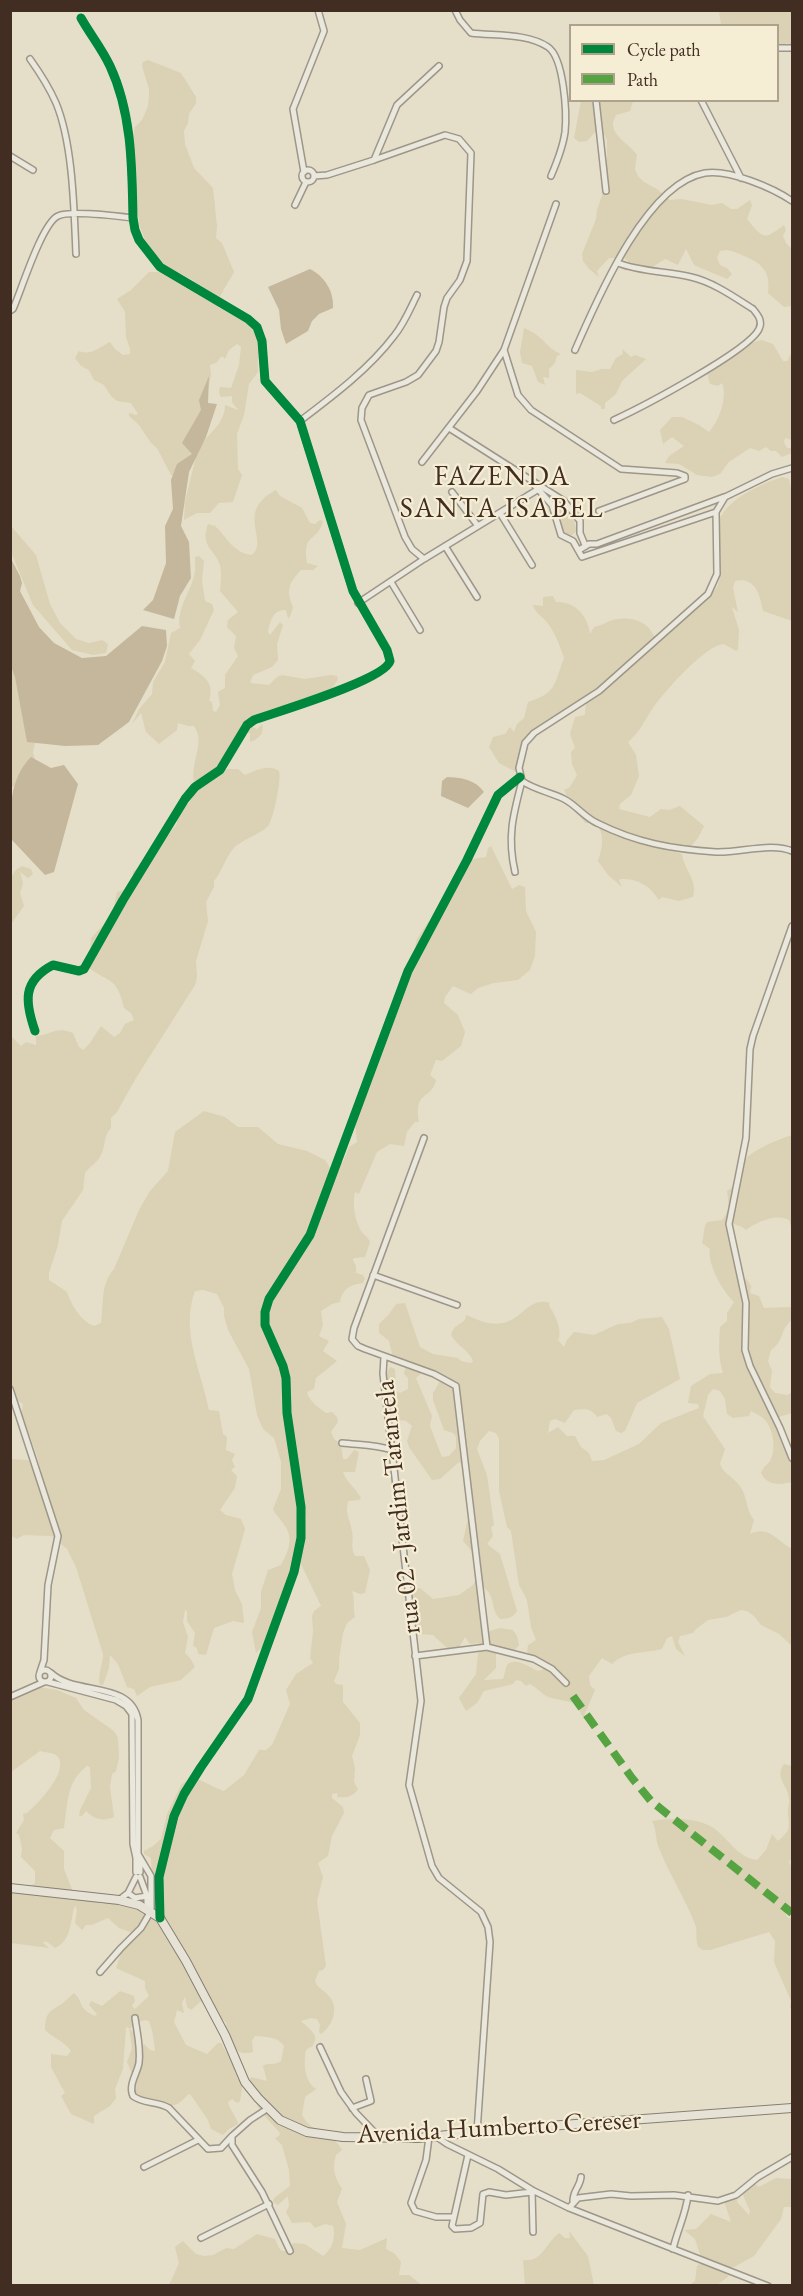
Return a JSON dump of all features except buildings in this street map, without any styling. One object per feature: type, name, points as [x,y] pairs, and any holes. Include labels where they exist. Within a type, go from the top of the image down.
[{"type":"main road","points":[[10,1888],[119,1900],[149,1910]]},
{"type":"main road","name":"Avenida Humberto Cereser","points":[[149,1910],[160,1918],[186,1961],[225,2035],[245,2082],[267,2109],[280,2120],[307,2132],[323,2136],[380,2139],[433,2137],[792,2108]]},
{"type":"street","points":[[306,182],[302,177],[304,172],[293,109],[324,31],[318,10]]},
{"type":"street","points":[[455,10],[471,33],[535,41],[555,53],[564,94],[565,129],[563,144],[551,176]]},
{"type":"street","points":[[35,1031],[28,996],[33,980],[54,965],[79,971],[84,969],[184,800],[195,787],[220,770],[247,724],[354,685],[388,666],[390,661],[387,650],[353,591],[300,421],[265,381],[262,341],[257,327],[248,319],[160,267],[139,240],[133,215],[129,130],[110,66],[81,18]]},
{"type":"street","points":[[30,59],[57,104],[67,152],[76,254]]},
{"type":"street","points":[[374,160],[397,105],[439,66]]},
{"type":"street","points":[[596,102],[606,191]]},
{"type":"street","points":[[702,102],[741,178]]},
{"type":"street","points":[[314,176],[327,175],[445,135],[459,139],[471,153],[468,261],[460,280],[447,298],[436,351],[418,375],[406,382],[369,395],[362,408],[361,420],[405,537],[412,549],[424,559]]},
{"type":"street","points":[[10,156],[33,170]]},
{"type":"street","points":[[304,172],[311,171],[314,176]]},
{"type":"street","points":[[575,350],[596,303],[618,263],[652,209],[671,191],[692,178],[705,173],[717,173],[741,178],[792,201]]},
{"type":"street","points":[[306,182],[312,181],[314,176]]},
{"type":"street","points":[[295,205],[306,182]]},
{"type":"street","points":[[422,462],[449,429],[504,350],[556,204]]},
{"type":"street","points":[[10,311],[13,309],[47,226],[57,216],[133,215]]},
{"type":"street","points":[[615,420],[656,401],[727,356],[758,332],[760,321],[753,309],[703,281],[618,263]]},
{"type":"street","points":[[300,421],[338,392],[388,344],[417,295]]},
{"type":"street","points":[[504,350],[518,395],[531,410],[621,469],[677,473],[685,476],[685,479],[599,511]]},
{"type":"street","points":[[449,429],[540,489],[552,505],[561,535],[571,539],[579,550],[578,554],[582,557],[716,512]]},
{"type":"street","points":[[579,550],[585,545],[597,544],[726,497],[772,474],[792,468]]},
{"type":"street","points":[[358,603],[424,559],[540,489]]},
{"type":"street","points":[[540,489],[564,501],[574,511],[581,525],[580,533],[585,545]]},
{"type":"street","points":[[452,492],[478,526]]},
{"type":"street","points":[[515,872],[510,827],[521,779],[519,768],[525,743],[544,725],[600,691],[708,594],[717,574],[716,512],[726,497]]},
{"type":"street","points":[[500,513],[532,565]]},
{"type":"street","points":[[571,539],[580,533]]},
{"type":"street","points":[[597,544],[600,552]]},
{"type":"street","points":[[445,546],[477,597]]},
{"type":"street","points":[[391,582],[420,630]]},
{"type":"street","points":[[521,779],[531,787],[564,799],[598,824],[658,846],[677,850],[729,852],[773,846],[792,851]]},
{"type":"street","points":[[160,1918],[159,1877],[174,1816],[195,1776],[248,1699],[294,1572],[301,1538],[301,1507],[291,1449],[286,1378],[265,1325],[265,1312],[269,1299],[310,1235],[408,971],[498,795],[521,779]]},
{"type":"street","points":[[792,926],[750,1050],[746,1138],[729,1224],[746,1303],[745,1350],[792,1458]]},
{"type":"street","points":[[424,1138],[354,1328],[354,1342],[384,1357],[446,1379],[456,1386],[487,1647]]},
{"type":"street","points":[[373,1275],[457,1305]]},
{"type":"street","name":"rua 02 - Jardim Tarantela","points":[[384,1357],[383,1374],[421,1701],[409,1785],[432,1866],[446,1884],[475,1905],[488,1927],[490,1942],[477,2132]]},
{"type":"street","points":[[10,1389],[58,1536],[48,1585],[44,1660],[39,1674]]},
{"type":"street","points":[[342,1443],[360,1446],[373,1444],[392,1450]]},
{"type":"street","points":[[415,1656],[487,1647],[534,1659],[552,1669],[566,1683]]},
{"type":"street","points":[[10,1697],[46,1682],[51,1677],[44,1660]]},
{"type":"street","points":[[26,1689],[43,1670],[59,1679],[118,1695],[129,1701],[137,1711],[138,1875],[147,1896],[149,1910]]},
{"type":"street","points":[[39,1674],[46,1682],[116,1700],[126,1706],[132,1714],[133,1844],[138,1858],[151,1876],[149,1910],[141,1928],[100,1972]]},
{"type":"street","points":[[119,1900],[128,1893],[138,1875]]},
{"type":"street","points":[[128,1893],[135,1898],[147,1896]]},
{"type":"street","points":[[135,2018],[140,2052],[131,2086],[133,2096],[169,2108],[208,2149],[218,2150],[250,2120],[267,2109]]},
{"type":"street","points":[[320,2048],[332,2076],[352,2108],[380,2139]]},
{"type":"street","points":[[352,2108],[371,2101],[366,2079]]},
{"type":"street","points":[[451,2135],[454,2147]]},
{"type":"street","points":[[232,2136],[235,2152],[269,2204],[290,2251]]},
{"type":"street","points":[[454,2217],[428,2215],[411,2207],[433,2137],[498,2169],[532,2191],[569,2208],[768,2286]]},
{"type":"street","points":[[144,2167],[198,2140]]},
{"type":"street","points":[[468,2155],[452,2226],[455,2229],[471,2228],[480,2223],[483,2194],[489,2192],[506,2195],[532,2191]]},
{"type":"street","points":[[573,2201],[582,2196],[611,2194],[688,2195],[711,2201],[726,2200],[758,2177],[792,2157]]},
{"type":"street","points":[[569,2208],[573,2201],[573,2193],[581,2182],[581,2177]]},
{"type":"street","points":[[532,2191],[533,2232]]},
{"type":"street","points":[[672,2249],[681,2217],[686,2209],[688,2195]]},
{"type":"street","points":[[201,2238],[269,2204]]},
{"type":"shaded area","points":[[719,11],[792,11],[792,46],[787,43],[779,47],[779,24],[721,24]]},
{"type":"shaded area","points":[[148,60],[181,73],[196,97],[196,103],[189,114],[184,131],[185,144],[194,168],[213,188],[216,238],[222,243],[234,272],[219,298],[218,307],[255,328],[259,343],[258,372],[249,384],[244,415],[237,434],[238,469],[242,475],[233,502],[219,503],[210,513],[197,513],[184,520],[185,502],[196,456],[175,475],[171,475],[157,448],[129,416],[129,413],[138,414],[131,403],[117,401],[104,385],[94,380],[89,370],[81,366],[75,358],[79,351],[91,352],[110,342],[123,355],[130,354],[126,337],[125,312],[117,299],[131,290],[149,272],[166,272],[196,282],[159,262],[145,240],[140,227],[132,179],[132,139],[135,127],[142,120],[148,106],[149,89],[142,66],[143,62]],"holes":[[[237,344],[241,347],[239,365],[231,388],[220,387],[219,393],[221,397],[232,396],[232,402],[238,410],[225,405],[221,421],[204,441],[210,365],[216,363],[222,356],[225,359],[229,350]]]},
{"type":"shaded area","points":[[581,102],[633,102],[630,111],[616,115],[613,127],[619,137],[637,155],[635,169],[644,182],[670,200],[681,199],[712,205],[722,203],[731,209],[737,209],[750,200],[752,205],[747,219],[764,236],[784,225],[786,230],[783,236],[792,249],[792,306],[784,307],[768,293],[768,279],[760,265],[729,251],[720,251],[717,258],[720,265],[732,274],[727,279],[694,265],[686,249],[678,265],[665,259],[645,270],[636,268],[624,258],[609,258],[597,271],[599,277],[583,261],[582,254],[596,219],[607,181],[607,140],[604,134],[596,131],[587,141],[579,142],[574,138]]},
{"type":"shaded area","points":[[310,269],[328,285],[333,308],[319,314],[312,321],[308,331],[286,344],[281,329],[279,310],[268,287]]},
{"type":"shaded area","points":[[524,328],[536,334],[561,354],[557,356],[555,363],[549,369],[549,378],[543,377],[545,385],[538,382],[532,366],[522,363],[520,352]]},
{"type":"shaded area","points":[[762,340],[773,344],[783,361],[787,361],[792,352],[792,440],[785,438],[784,442],[787,448],[792,448],[792,453],[782,457],[776,451],[771,451],[766,447],[759,451],[750,448],[729,462],[720,474],[712,477],[697,475],[679,464],[665,463],[669,456],[684,446],[672,437],[663,444],[660,430],[672,417],[682,417],[709,432],[719,415],[724,389],[722,383],[718,386],[710,384],[707,373],[717,362],[732,352]]},
{"type":"shaded area","points":[[622,349],[631,357],[635,355],[646,359],[622,381],[616,394],[605,403],[605,409],[601,409],[601,406],[580,393],[576,394],[576,370],[592,372],[610,369],[616,358],[623,354]]},
{"type":"shaded area","points":[[209,376],[208,403],[217,404],[206,437],[189,472],[181,526],[189,542],[191,578],[180,596],[174,619],[143,610],[153,600],[166,563],[165,526],[173,509],[171,480],[177,464],[192,454],[182,443],[201,410],[199,400]]},
{"type":"shaded area","points":[[782,477],[789,479],[792,492],[792,621],[763,611],[756,588],[748,581],[735,581],[733,588],[738,612],[732,607],[739,630],[738,649],[736,651],[724,644],[716,646],[698,659],[664,694],[628,742],[636,755],[639,776],[631,795],[620,804],[619,809],[650,817],[661,809],[669,810],[680,806],[704,826],[690,847],[668,849],[682,854],[694,885],[693,897],[679,901],[662,897],[659,900],[643,884],[620,879],[622,887],[608,875],[598,861],[602,841],[601,831],[595,823],[585,823],[576,810],[575,812],[564,790],[570,787],[577,775],[572,764],[571,752],[575,748],[570,734],[575,717],[585,715],[586,703],[549,721],[526,743],[518,773],[499,763],[489,747],[493,737],[505,734],[510,727],[514,732],[517,724],[524,718],[528,702],[549,691],[556,681],[564,658],[558,641],[547,622],[533,605],[543,606],[543,597],[553,596],[556,602],[575,607],[587,621],[590,634],[594,627],[613,620],[631,619],[647,626],[654,636],[659,636],[700,605],[718,585],[720,573],[717,533],[723,513],[746,493]]},
{"type":"shaded area","points":[[276,490],[280,496],[302,508],[310,523],[323,521],[321,528],[309,541],[306,553],[307,563],[318,566],[313,570],[301,570],[293,579],[289,587],[293,607],[290,617],[288,618],[286,610],[278,611],[270,624],[268,632],[270,635],[280,622],[283,625],[277,644],[278,660],[272,667],[253,675],[250,683],[269,685],[282,675],[305,679],[331,675],[337,676],[338,679],[333,687],[324,693],[252,719],[250,723],[252,727],[257,729],[262,724],[263,730],[260,735],[250,742],[250,733],[244,732],[225,754],[222,769],[238,769],[245,775],[267,768],[279,771],[278,790],[270,822],[265,829],[233,849],[214,881],[214,887],[206,902],[208,921],[196,961],[195,985],[117,1112],[111,1118],[111,1128],[101,1155],[85,1173],[83,1190],[62,1221],[49,1280],[67,1292],[74,1307],[89,1324],[94,1326],[101,1323],[106,1281],[114,1269],[139,1210],[150,1191],[168,1171],[175,1132],[204,1111],[225,1117],[238,1127],[258,1127],[278,1144],[307,1151],[325,1160],[330,1168],[327,1194],[335,1176],[335,1165],[339,1158],[340,1163],[343,1162],[349,1147],[357,1142],[355,1124],[357,1112],[395,1003],[418,946],[418,944],[415,947],[417,939],[429,921],[434,921],[446,907],[469,862],[486,857],[488,848],[491,846],[512,889],[519,885],[525,887],[526,911],[536,932],[535,956],[530,970],[518,980],[494,983],[478,988],[471,994],[453,986],[445,997],[444,1003],[458,1015],[465,1032],[461,1046],[442,1061],[436,1060],[430,1075],[436,1080],[434,1086],[421,1100],[418,1112],[419,1122],[415,1122],[407,1132],[404,1146],[390,1144],[377,1152],[359,1194],[355,1192],[354,1207],[357,1222],[370,1242],[365,1257],[353,1260],[356,1273],[363,1275],[365,1279],[363,1283],[345,1290],[340,1302],[321,1311],[323,1325],[319,1336],[329,1341],[323,1351],[337,1361],[316,1378],[314,1389],[307,1392],[309,1398],[317,1406],[326,1413],[332,1412],[337,1417],[338,1422],[331,1432],[334,1439],[341,1444],[343,1459],[347,1459],[354,1450],[359,1452],[355,1472],[343,1472],[361,1498],[348,1501],[347,1506],[352,1547],[355,1556],[364,1556],[370,1570],[365,1593],[352,1591],[355,1617],[347,1623],[343,1633],[339,1669],[334,1681],[336,1684],[343,1685],[343,1702],[360,1723],[360,1735],[352,1756],[355,1768],[354,1782],[358,1789],[354,1794],[346,1797],[337,1797],[338,1793],[332,1794],[332,1798],[343,1807],[344,1813],[332,1836],[328,1856],[318,1863],[323,1877],[317,1901],[326,1966],[319,1971],[315,1981],[332,2000],[334,2016],[329,2026],[321,2034],[317,2019],[301,2021],[315,2036],[312,2046],[306,2050],[305,2061],[307,2077],[316,2089],[305,2097],[302,2115],[311,2126],[333,2139],[342,2150],[336,2155],[334,2168],[342,2189],[337,2202],[346,2224],[342,2248],[360,2250],[387,2238],[386,2249],[395,2254],[401,2262],[399,2275],[409,2275],[422,2285],[169,2285],[179,2263],[175,2247],[183,2241],[196,2254],[204,2256],[213,2255],[226,2248],[234,2249],[257,2234],[275,2239],[282,2251],[288,2251],[293,2243],[305,2244],[323,2256],[331,2247],[333,2226],[325,2224],[315,2228],[310,2222],[292,2223],[286,2212],[289,2206],[288,2196],[278,2205],[273,2202],[274,2198],[290,2186],[289,2170],[282,2145],[275,2138],[280,2133],[261,2112],[247,2088],[251,2077],[267,2081],[263,2066],[281,2061],[284,2046],[275,2039],[255,2036],[252,2041],[253,2052],[237,2051],[230,2044],[223,2029],[227,2024],[205,2002],[200,2002],[191,2010],[187,2007],[185,1997],[182,2003],[184,2013],[177,2010],[174,2022],[186,2045],[207,2054],[218,2043],[221,2043],[233,2064],[237,2077],[243,2083],[240,2101],[237,2103],[232,2099],[228,2102],[238,2124],[223,2135],[211,2129],[208,2120],[190,2094],[179,2103],[169,2106],[151,2102],[136,2095],[133,2089],[133,2076],[127,2062],[132,2048],[129,2029],[129,2028],[126,2027],[123,2069],[115,2089],[116,2098],[110,2106],[94,2116],[94,2124],[71,2114],[61,2096],[65,2093],[51,2067],[51,2054],[67,2056],[71,2051],[45,2030],[46,2019],[52,2010],[74,1993],[83,2008],[95,2016],[97,2014],[89,2005],[91,2001],[102,2006],[120,1991],[134,1996],[135,2001],[132,2006],[135,2009],[149,1996],[145,1988],[145,1981],[116,1968],[125,1942],[135,1934],[119,1928],[108,1918],[92,1925],[86,1925],[82,1930],[75,1923],[77,1910],[75,1905],[70,1930],[61,1945],[55,1948],[46,1941],[43,1943],[49,1948],[11,1943],[11,1893],[22,1892],[35,1883],[35,1871],[21,1857],[22,1849],[19,1835],[16,1833],[24,1820],[23,1814],[32,1809],[51,1787],[60,1763],[55,1754],[40,1751],[11,1772],[11,1700],[38,1687],[57,1690],[76,1698],[84,1710],[114,1731],[118,1738],[119,1758],[116,1771],[112,1774],[110,1787],[114,1817],[99,1819],[86,1811],[79,1816],[91,1788],[90,1767],[87,1766],[80,1772],[72,1786],[67,1802],[64,1828],[54,1830],[50,1838],[64,1851],[64,1869],[73,1892],[102,1904],[106,1902],[127,1905],[162,1913],[152,1879],[151,1858],[144,1854],[144,1851],[161,1839],[167,1814],[181,1785],[191,1777],[224,1791],[244,1775],[259,1750],[266,1750],[272,1745],[290,1704],[286,1690],[296,1674],[313,1663],[310,1658],[312,1616],[314,1611],[321,1606],[301,1564],[306,1516],[299,1519],[297,1557],[269,1641],[256,1653],[252,1632],[261,1608],[261,1592],[268,1570],[281,1565],[288,1551],[290,1540],[288,1531],[273,1509],[281,1489],[281,1462],[274,1438],[263,1429],[257,1415],[249,1369],[228,1330],[224,1308],[217,1294],[203,1290],[195,1291],[191,1306],[191,1336],[209,1410],[219,1411],[223,1434],[227,1437],[226,1450],[235,1454],[232,1460],[235,1467],[231,1470],[237,1476],[235,1488],[220,1510],[226,1515],[241,1519],[245,1529],[232,1574],[235,1590],[242,1604],[244,1623],[233,1621],[214,1628],[206,1655],[198,1654],[197,1648],[193,1646],[195,1633],[187,1621],[185,1610],[183,1622],[188,1637],[185,1653],[195,1667],[181,1680],[150,1687],[137,1696],[134,1689],[127,1687],[118,1664],[110,1655],[109,1668],[103,1685],[100,1685],[103,1654],[76,1567],[67,1549],[52,1536],[24,1535],[17,1539],[11,1536],[11,1459],[28,1460],[42,1480],[42,1475],[21,1416],[23,1404],[17,1400],[11,1386],[11,1036],[21,1046],[26,1042],[36,1045],[36,1036],[62,1030],[73,1033],[79,1047],[83,1050],[101,1026],[114,1037],[120,1033],[125,1024],[134,1020],[131,1013],[124,1008],[116,986],[89,968],[91,938],[105,923],[110,923],[117,892],[128,889],[133,880],[133,871],[144,865],[169,834],[177,824],[177,817],[182,806],[189,803],[194,795],[188,788],[194,782],[198,739],[194,726],[178,723],[177,730],[159,744],[146,732],[141,713],[132,724],[139,709],[152,694],[153,682],[165,662],[171,633],[180,628],[180,615],[195,574],[195,557],[199,556],[204,561],[202,581],[205,601],[212,604],[214,610],[200,640],[189,654],[195,661],[191,668],[201,674],[210,685],[209,701],[212,702],[213,711],[216,712],[220,705],[218,692],[225,688],[225,675],[238,656],[234,648],[236,636],[227,627],[228,620],[238,612],[220,591],[220,565],[207,543],[206,532],[208,524],[215,526],[235,548],[252,555],[257,542],[255,516],[257,507],[264,498]],"holes":[[[149,2021],[155,2051],[150,2050],[144,2044],[141,2047],[132,2030],[129,2029],[139,2022]]]},
{"type":"shaded area","points":[[558,505],[568,512],[575,524],[576,532],[569,537],[562,533],[556,508]]},
{"type":"shaded area","points":[[11,526],[36,555],[50,604],[60,623],[76,639],[89,643],[102,640],[108,644],[106,653],[93,655],[72,650],[33,605],[11,552]]},
{"type":"shaded area","points":[[10,557],[20,576],[22,583],[20,591],[39,627],[54,643],[82,658],[106,656],[142,626],[166,630],[167,646],[162,661],[129,722],[98,745],[65,746],[27,742],[11,666]]},
{"type":"shaded area","points":[[10,658],[35,743],[33,752],[35,759],[18,786],[12,787]]},
{"type":"shaded area","points":[[31,757],[51,768],[64,765],[78,784],[54,872],[45,875],[11,839],[12,795],[18,775]]},
{"type":"shaded area","points":[[447,777],[467,780],[484,792],[468,808],[441,796],[442,781]]},
{"type":"shaded area","points":[[22,866],[31,869],[33,874],[28,878],[20,872],[23,883],[20,893],[24,906],[11,924],[10,883],[16,870]]},
{"type":"shaded area","points":[[792,1135],[792,1229],[789,1220],[779,1217],[767,1219],[746,1230],[729,1222],[744,1286],[746,1278],[751,1286],[750,1293],[759,1296],[764,1308],[792,1307],[792,1320],[771,1350],[768,1361],[772,1371],[770,1387],[775,1393],[788,1395],[792,1392],[792,1413],[779,1417],[776,1424],[792,1446],[792,1482],[778,1484],[770,1482],[761,1473],[770,1461],[773,1450],[771,1432],[762,1417],[751,1411],[749,1416],[733,1418],[727,1414],[725,1399],[720,1391],[713,1389],[708,1395],[703,1416],[725,1449],[720,1464],[744,1494],[754,1520],[750,1534],[762,1531],[768,1533],[792,1549],[792,1646],[779,1634],[761,1625],[747,1611],[741,1610],[726,1617],[708,1620],[693,1633],[680,1636],[678,1642],[685,1656],[676,1649],[672,1636],[667,1638],[662,1649],[629,1654],[612,1664],[602,1658],[589,1676],[590,1685],[595,1690],[584,1716],[577,1704],[548,1697],[530,1684],[526,1686],[516,1680],[513,1684],[484,1691],[477,1703],[466,1711],[459,1698],[476,1674],[479,1643],[470,1644],[465,1637],[459,1648],[449,1650],[433,1635],[419,1634],[415,1631],[410,1594],[416,1588],[420,1588],[433,1599],[459,1595],[473,1585],[477,1576],[476,1556],[463,1541],[470,1510],[467,1501],[472,1494],[469,1473],[459,1462],[440,1479],[432,1480],[409,1447],[407,1441],[412,1426],[406,1421],[392,1419],[386,1375],[390,1367],[395,1369],[396,1391],[400,1393],[408,1389],[408,1378],[404,1374],[405,1368],[393,1357],[389,1341],[379,1333],[379,1324],[396,1304],[405,1303],[420,1347],[433,1354],[458,1358],[470,1363],[473,1362],[471,1358],[451,1334],[454,1328],[465,1320],[466,1315],[484,1322],[498,1324],[515,1318],[531,1305],[550,1303],[549,1306],[559,1327],[558,1340],[564,1347],[574,1332],[594,1335],[618,1324],[662,1317],[669,1329],[680,1379],[637,1403],[625,1431],[621,1433],[616,1431],[607,1414],[597,1417],[592,1412],[581,1409],[574,1410],[565,1423],[555,1419],[550,1421],[548,1433],[558,1427],[567,1436],[575,1436],[581,1447],[589,1453],[592,1461],[604,1460],[639,1444],[661,1423],[699,1408],[698,1404],[688,1403],[691,1386],[710,1374],[723,1373],[719,1345],[720,1327],[727,1321],[727,1313],[734,1302],[725,1292],[717,1277],[711,1262],[710,1249],[702,1243],[705,1228],[707,1222],[722,1220],[725,1217],[728,1207],[727,1191],[737,1181],[746,1159],[761,1148]],"holes":[[[426,1369],[438,1376],[440,1381],[433,1393],[433,1400],[444,1430],[453,1433],[456,1437],[456,1448],[449,1456],[442,1457],[430,1426],[432,1416],[416,1378]],[[489,1431],[496,1433],[499,1439],[499,1491],[507,1527],[511,1531],[519,1585],[527,1600],[531,1627],[536,1640],[528,1645],[527,1652],[544,1669],[538,1671],[519,1662],[512,1662],[507,1665],[503,1679],[484,1680],[496,1668],[496,1650],[514,1651],[519,1645],[513,1630],[500,1628],[486,1632],[481,1590],[484,1588],[488,1591],[500,1619],[510,1618],[517,1611],[500,1554],[487,1544],[493,1536],[491,1527],[494,1525],[487,1475],[477,1449],[480,1441]]]},
{"type":"shaded area","points":[[784,1764],[792,1766],[792,1858],[789,1862],[792,1868],[792,1909],[784,1909],[787,1917],[792,1919],[792,2012],[791,2001],[774,1962],[775,1941],[769,1932],[710,1950],[698,1947],[695,1924],[663,1858],[652,1821],[682,1819],[698,1821],[718,1831],[743,1855],[757,1860],[766,1850],[772,1834],[778,1841],[788,1828],[789,1799],[780,1773]]},
{"type":"shaded area","points":[[776,2178],[792,2179],[792,2207],[784,2207],[781,2219],[754,2256],[734,2267],[720,2268],[729,2276],[717,2285],[689,2285],[695,2281],[697,2266],[702,2261],[695,2239],[684,2230],[696,2229],[711,2214],[731,2222],[724,2201],[736,2198],[749,2215],[750,2211],[743,2195],[747,2186],[753,2182],[759,2187]]},
{"type":"shaded area","points":[[569,2231],[588,2256],[594,2285],[525,2285],[523,2260],[535,2259],[539,2256],[559,2233],[565,2238],[570,2238]]},
{"type":"marked path","points":[[573,1696],[651,1801],[792,1913]]},
{"type":"cycle path","points":[[35,1031],[28,1002],[31,985],[43,971],[53,965],[79,971],[84,969],[185,799],[195,787],[220,770],[247,725],[254,720],[351,686],[384,669],[390,661],[387,650],[353,591],[300,421],[265,381],[262,341],[257,327],[248,319],[160,267],[139,240],[133,218],[129,140],[123,102],[110,66],[81,18]]},
{"type":"cycle path","points":[[160,1918],[159,1877],[174,1816],[184,1794],[201,1767],[248,1699],[294,1572],[301,1538],[301,1507],[287,1413],[286,1378],[265,1325],[265,1312],[269,1299],[310,1235],[408,971],[467,860],[498,795],[520,777]]},
{"type":"district","name":"FAZENDA SANTA ISABEL","points":[[502,493]]}]
